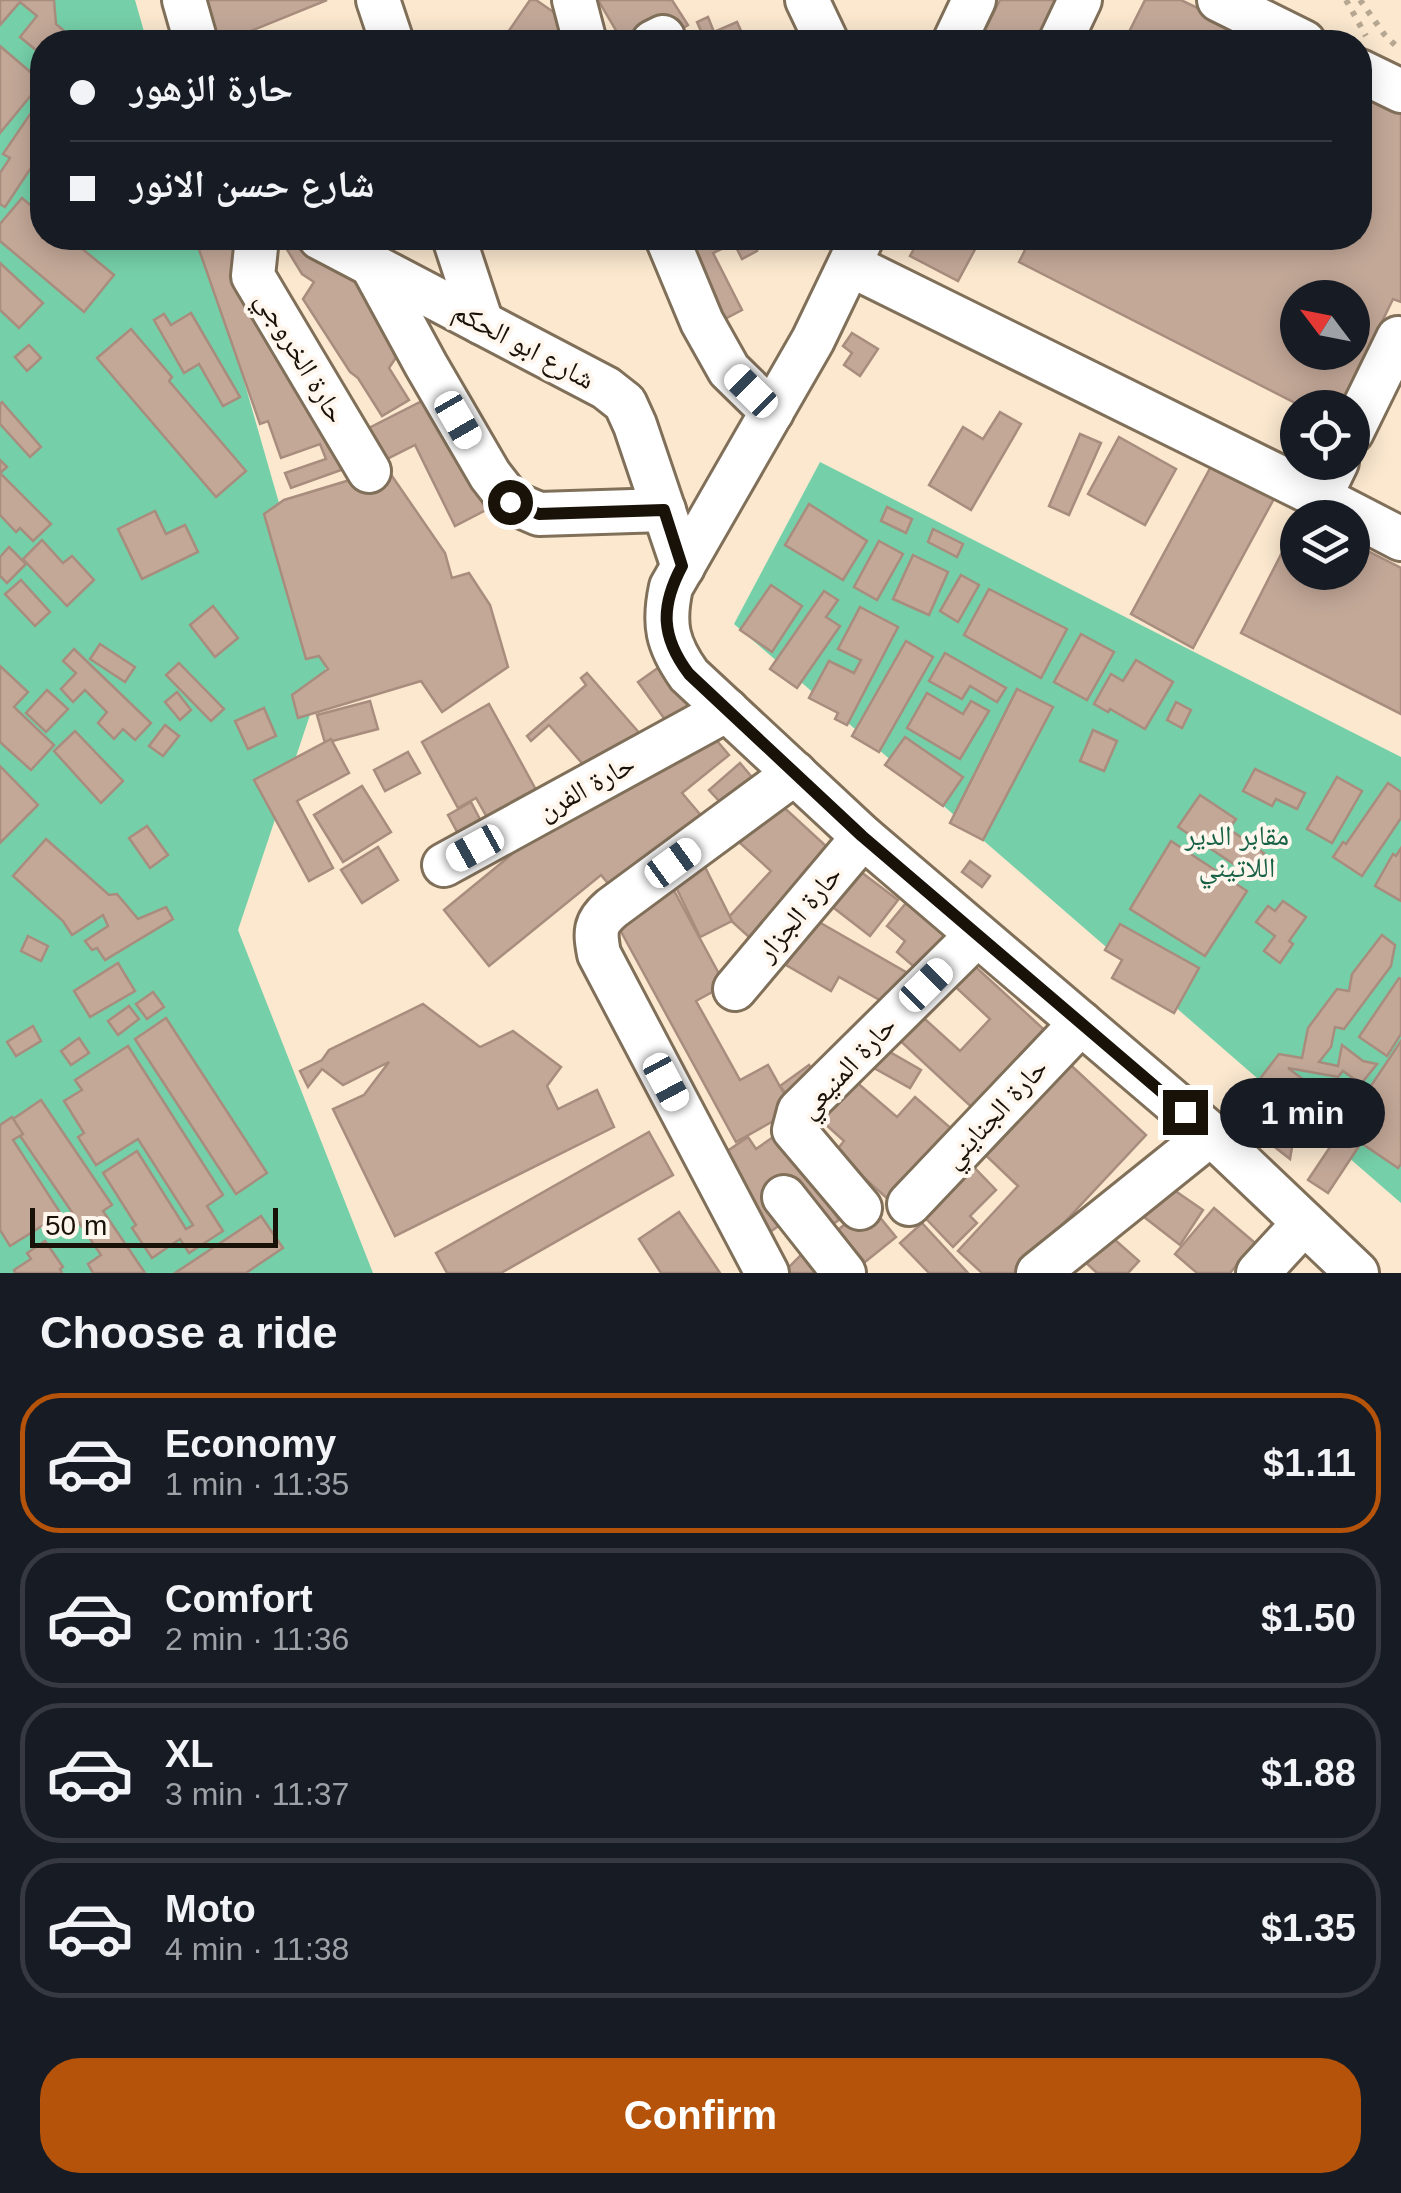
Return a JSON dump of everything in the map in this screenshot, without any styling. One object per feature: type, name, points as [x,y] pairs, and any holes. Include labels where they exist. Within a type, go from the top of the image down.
[{"type":"street","points":[[184,0],[193,30]]},
{"type":"street","points":[[378,0],[388,30]]},
{"type":"street","points":[[574,0],[582,30]]},
{"type":"street","points":[[807,0],[821,30]]},
{"type":"street","points":[[960,30],[974,0]]},
{"type":"street","points":[[1066,30],[1080,0]]},
{"type":"street","points":[[1218,0],[1279,30]]},
{"type":"street","points":[[1372,76],[1401,91]]},
{"type":"street","name":"حارة الخروجي","points":[[255,250],[252,276],[369,471]]},
{"type":"street","name":"شارع ابو الحكم","points":[[344,250],[606,388],[625,403],[682,566]]},
{"type":"street","points":[[458,250],[482,323]]},
{"type":"street","points":[[671,250],[702,322],[730,370],[772,412]]},
{"type":"street","points":[[1280,456],[856,252],[813,340],[671,587],[666,610],[668,634],[675,656],[689,674],[862,836],[1211,1134],[1356,1273]]},
{"type":"street","points":[[371,264],[490,476],[510,502],[539,514],[664,510]]},
{"type":"street","points":[[1370,395],[1398,338]]},
{"type":"street","points":[[1329,480],[1401,539]]},
{"type":"street","name":"حارة الفرن","points":[[444,866],[727,710]]},
{"type":"street","points":[[768,1273],[599,954],[596,934],[600,918],[795,773]]},
{"type":"street","name":"حارة الجزار","points":[[736,990],[862,836]]},
{"type":"street","name":"حارة المنيعي","points":[[860,1208],[794,1130],[798,1111],[977,935]]},
{"type":"street","name":"حارة الجنايني","points":[[909,1204],[1081,1023]]},
{"type":"street","points":[[1038,1273],[1211,1134]]},
{"type":"street","points":[[784,1197],[844,1273]]},
{"type":"street","points":[[1258,1273],[1304,1223]]},
{"type":"path","points":[[1360,0],[1384,34],[1401,50]]},
{"type":"green space","points":[[0,0],[135,0],[144,30],[30,30],[30,250],[206,250],[326,667],[238,930],[373,1273],[0,1273]]},
{"type":"green space","name":"مقابر الدير اللاتيني","points":[[820,462],[1401,757],[1401,1203],[734,624]]},
{"type":"building","points":[[0,0],[54,0],[56,24],[63,30],[30,30],[30,45],[20,37],[37,16],[20,2],[0,25]]},
{"type":"building","points":[[182,0],[327,0],[253,30],[194,30]]},
{"type":"building","points":[[530,0],[536,0],[568,22],[562,30],[509,30]]},
{"type":"building","points":[[598,0],[672,0],[688,25],[679,30],[616,30]]},
{"type":"building","points":[[1000,0],[1057,0],[1042,30],[985,30]]},
{"type":"building","points":[[1145,0],[1181,0],[1243,30],[1130,30]]},
{"type":"building","points":[[708,17],[713,30],[701,30],[697,22]]},
{"type":"building","points":[[737,22],[741,30],[719,30]]},
{"type":"building","points":[[0,46],[30,72],[30,97],[0,133]]},
{"type":"building","points":[[1372,94],[1401,108],[1401,302],[1393,299],[1370,346],[1370,280],[1280,280],[1280,370],[1358,370],[1349,390],[1280,390],[1280,395],[1019,262],[1025,250],[1372,250]]},
{"type":"building","points":[[30,114],[30,169],[5,207],[0,204],[0,173],[10,158],[3,154]]},
{"type":"building","points":[[22,198],[30,205],[30,250],[84,250],[114,275],[84,312],[0,241],[0,224]]},
{"type":"building","points":[[199,250],[249,250],[300,396],[319,389],[366,461],[291,488],[285,473],[326,459],[320,444],[281,458],[268,421],[260,424]]},
{"type":"building","points":[[287,250],[337,250],[367,285],[405,344],[389,368],[409,400],[382,416],[303,299],[314,282],[302,274]]},
{"type":"building","points":[[678,250],[719,250],[713,253],[742,310],[715,324]]},
{"type":"building","points":[[738,250],[757,250],[757,251],[742,259]]},
{"type":"building","points":[[913,250],[975,250],[958,281],[910,256]]},
{"type":"building","points":[[0,263],[43,303],[19,328],[0,310]]},
{"type":"building","points":[[191,313],[240,397],[223,406],[199,364],[184,373],[154,320],[164,314],[171,325]]},
{"type":"building","points":[[131,329],[172,377],[169,381],[246,471],[216,497],[97,358]]},
{"type":"building","points":[[852,333],[878,349],[860,376],[844,365],[852,353],[843,346]]},
{"type":"building","points":[[29,345],[41,358],[27,371],[15,357]]},
{"type":"building","points":[[430,397],[486,510],[455,526],[415,445],[377,464],[361,432]]},
{"type":"building","points":[[2,402],[41,447],[30,457],[0,424]]},
{"type":"building","points":[[1000,412],[1021,424],[971,510],[929,485],[963,427],[983,439]]},
{"type":"building","points":[[1080,434],[1101,443],[1069,515],[1049,506]]},
{"type":"building","points":[[1119,437],[1176,469],[1145,525],[1088,494]]},
{"type":"building","points":[[1214,461],[1276,495],[1193,648],[1131,614]]},
{"type":"building","points":[[383,463],[445,553],[452,578],[469,573],[490,605],[508,667],[442,712],[421,681],[298,718],[292,695],[328,669],[319,656],[306,659],[264,514],[284,500],[363,476]]},
{"type":"building","points":[[0,473],[51,524],[33,541],[20,528],[16,532],[0,515]]},
{"type":"building","points":[[809,504],[867,541],[843,580],[785,545]]},
{"type":"building","points":[[887,507],[912,519],[906,533],[881,521]]},
{"type":"building","points":[[155,511],[166,534],[185,525],[198,552],[142,579],[118,529]]},
{"type":"building","points":[[933,529],[963,544],[957,557],[928,542]]},
{"type":"building","points":[[42,540],[63,563],[72,556],[94,580],[67,606],[23,559]]},
{"type":"building","points":[[879,541],[903,554],[877,600],[854,587]]},
{"type":"building","points":[[9,547],[26,564],[7,583],[0,576],[0,557]]},
{"type":"building","points":[[1370,552],[1401,568],[1401,714],[1241,633],[1280,556],[1280,590],[1370,590]]},
{"type":"building","points":[[913,555],[948,572],[929,615],[893,599]]},
{"type":"building","points":[[961,575],[979,585],[958,622],[940,611]]},
{"type":"building","points":[[21,580],[50,612],[35,626],[5,594]]},
{"type":"building","points":[[771,585],[802,606],[772,652],[740,630]]},
{"type":"building","points":[[989,589],[1067,629],[1041,678],[964,635]]},
{"type":"building","points":[[824,591],[838,600],[826,617],[840,626],[797,688],[770,669]]},
{"type":"building","points":[[213,606],[238,638],[215,657],[190,625]]},
{"type":"building","points":[[860,607],[898,627],[847,725],[835,719],[838,713],[809,698],[829,661],[854,673],[861,660],[838,649]]},
{"type":"building","points":[[1081,634],[1114,652],[1087,700],[1054,682]]},
{"type":"building","points":[[906,641],[933,657],[879,752],[852,736]]},
{"type":"building","points":[[100,644],[135,667],[125,682],[90,659]]},
{"type":"building","points":[[74,649],[151,723],[135,740],[123,729],[114,739],[98,723],[107,712],[85,690],[73,702],[61,689],[76,673],[63,661]]},
{"type":"building","points":[[945,653],[1006,688],[997,702],[970,686],[962,699],[929,681]]},
{"type":"building","points":[[1136,660],[1173,682],[1145,729],[1094,704],[1111,674],[1123,681]]},
{"type":"building","points":[[179,663],[224,709],[211,721],[166,675]]},
{"type":"building","points":[[662,665],[690,704],[666,721],[638,682]]},
{"type":"building","points":[[0,666],[28,692],[14,707],[54,745],[31,770],[0,742]]},
{"type":"building","points":[[587,673],[642,736],[594,777],[549,725],[531,741],[527,736],[586,685],[581,678]]},
{"type":"building","points":[[1017,689],[1053,707],[983,840],[950,823]]},
{"type":"building","points":[[47,690],[68,709],[46,732],[26,713]]},
{"type":"building","points":[[177,692],[191,710],[180,720],[165,702]]},
{"type":"building","points":[[927,693],[963,714],[971,701],[989,711],[960,759],[907,728]]},
{"type":"building","points":[[370,701],[378,729],[325,743],[317,715]]},
{"type":"building","points":[[1176,702],[1191,710],[1182,728],[1167,720]]},
{"type":"building","points":[[489,704],[541,799],[492,826],[476,798],[458,808],[422,742]]},
{"type":"building","points":[[264,708],[276,736],[248,749],[235,721]]},
{"type":"building","points":[[165,725],[179,736],[163,756],[149,746]]},
{"type":"building","points":[[707,729],[729,755],[682,793],[710,826],[621,899],[601,875],[489,966],[444,910],[656,736]]},
{"type":"building","points":[[1093,730],[1117,741],[1104,771],[1080,761]]},
{"type":"building","points":[[75,731],[123,781],[101,803],[54,751]]},
{"type":"building","points":[[905,737],[963,777],[943,806],[885,765]]},
{"type":"building","points":[[331,739],[349,773],[297,801],[333,868],[309,881],[254,780]]},
{"type":"building","points":[[408,752],[420,773],[385,791],[374,770]]},
{"type":"building","points":[[740,763],[762,789],[732,815],[709,790]]},
{"type":"building","points":[[0,766],[38,805],[0,843]]},
{"type":"building","points":[[1255,769],[1305,793],[1297,809],[1276,799],[1272,806],[1243,791]]},
{"type":"building","points":[[1337,777],[1362,791],[1332,843],[1307,829]]},
{"type":"building","points":[[1388,783],[1401,792],[1401,818],[1362,876],[1333,857]]},
{"type":"building","points":[[362,786],[391,832],[343,862],[314,815]]},
{"type":"building","points":[[1200,795],[1236,819],[1229,829],[1264,853],[1250,875],[1178,827]]},
{"type":"building","points":[[471,802],[485,829],[462,841],[448,815]]},
{"type":"building","points":[[778,802],[839,858],[759,946],[728,918],[771,871],[740,843]]},
{"type":"building","points":[[147,826],[168,855],[150,868],[129,838]]},
{"type":"building","points":[[46,839],[109,895],[117,894],[138,919],[166,907],[173,919],[105,960],[97,948],[92,950],[85,941],[108,926],[103,915],[72,935],[63,921],[13,876]]},
{"type":"building","points":[[1171,841],[1247,891],[1205,956],[1130,909]]},
{"type":"building","points":[[378,847],[398,880],[362,903],[341,870]]},
{"type":"building","points":[[1401,848],[1401,901],[1375,886],[1393,854],[1396,856]]},
{"type":"building","points":[[970,861],[990,876],[982,887],[962,872]]},
{"type":"building","points":[[705,867],[732,921],[700,937],[674,883]]},
{"type":"building","points":[[857,869],[898,900],[870,936],[830,905]]},
{"type":"building","points":[[671,885],[725,985],[696,1001],[740,1080],[768,1065],[793,1110],[736,1142],[613,917]]},
{"type":"building","points":[[1283,901],[1306,917],[1280,963],[1264,951],[1275,936],[1256,922],[1268,906],[1275,911]]},
{"type":"building","points":[[906,903],[948,937],[919,971],[897,952],[905,941],[887,926]]},
{"type":"building","points":[[812,918],[911,975],[892,1007],[839,977],[831,991],[786,965]]},
{"type":"building","points":[[1120,924],[1199,968],[1174,1013],[1112,978],[1122,960],[1105,950]]},
{"type":"building","points":[[1382,935],[1395,945],[1391,966],[1344,1029],[1335,1027],[1331,1047],[1319,1062],[1338,1066],[1342,1045],[1363,1061],[1377,1064],[1361,1084],[1343,1071],[1338,1077],[1288,1068],[1329,1099],[1344,1102],[1312,1144],[1293,1141],[1290,1159],[1267,1141],[1272,1113],[1254,1099],[1256,1084],[1279,1054],[1302,1058],[1308,1028],[1337,989],[1349,991],[1352,974]]},
{"type":"building","points":[[28,936],[48,946],[41,961],[21,951]]},
{"type":"building","points":[[966,958],[1051,1036],[979,1114],[894,1035],[916,1011],[960,1051],[990,1019],[947,979]]},
{"type":"building","points":[[118,963],[135,991],[90,1017],[74,991]]},
{"type":"building","points":[[1399,978],[1401,1034],[1387,1056],[1359,1037]]},
{"type":"building","points":[[153,992],[164,1007],[147,1019],[136,1004]]},
{"type":"building","points":[[423,1004],[480,1047],[513,1031],[561,1067],[547,1086],[558,1109],[597,1090],[614,1127],[395,1236],[333,1109],[364,1095],[389,1062],[343,1085],[322,1069],[308,1087],[300,1071],[322,1060],[329,1050]]},
{"type":"building","points":[[129,1006],[139,1019],[118,1035],[108,1021]]},
{"type":"building","points":[[166,1018],[267,1173],[236,1194],[135,1039]]},
{"type":"building","points":[[33,1026],[41,1041],[16,1056],[7,1042]]},
{"type":"building","points":[[79,1038],[89,1053],[71,1065],[61,1051]]},
{"type":"building","points":[[1401,1041],[1401,1164],[1398,1168],[1361,1143],[1328,1193],[1308,1180]]},
{"type":"building","points":[[876,1044],[921,1070],[910,1088],[865,1063]]},
{"type":"building","points":[[128,1046],[223,1195],[207,1206],[223,1231],[189,1253],[180,1239],[152,1258],[103,1173],[137,1151],[186,1229],[193,1225],[138,1139],[96,1165],[78,1137],[84,1133],[64,1101],[82,1090],[75,1080]]},
{"type":"building","points":[[1062,1057],[1146,1135],[1017,1273],[982,1273],[958,1251],[1018,1186],[976,1146]]},
{"type":"building","points":[[809,1065],[818,1078],[790,1099],[780,1086]]},
{"type":"building","points":[[847,1074],[897,1117],[915,1097],[961,1137],[898,1208],[835,1152],[844,1141],[813,1113]]},
{"type":"building","points":[[41,1100],[112,1205],[103,1211],[145,1273],[93,1273],[88,1264],[101,1255],[10,1121]]},
{"type":"building","points":[[12,1117],[23,1134],[13,1140],[61,1214],[10,1246],[0,1230],[0,1125]]},
{"type":"building","points":[[649,1132],[673,1175],[501,1273],[447,1273],[436,1253]]},
{"type":"building","points":[[779,1133],[839,1220],[801,1246],[784,1222],[752,1245],[720,1156],[748,1137],[756,1149]]},
{"type":"building","points":[[965,1158],[996,1190],[970,1216],[977,1223],[953,1247],[915,1207]]},
{"type":"building","points":[[1161,1181],[1203,1210],[1180,1245],[1135,1210]]},
{"type":"building","points":[[869,1204],[896,1237],[865,1262],[838,1230]]},
{"type":"building","points":[[1214,1208],[1255,1243],[1230,1273],[1197,1273],[1175,1254]]},
{"type":"building","points":[[679,1212],[720,1273],[661,1273],[639,1239]]},
{"type":"building","points":[[261,1216],[283,1248],[246,1273],[175,1273]]},
{"type":"building","points":[[922,1223],[968,1273],[929,1273],[900,1243]]},
{"type":"building","points":[[1106,1232],[1139,1261],[1128,1273],[1097,1273],[1083,1260]]},
{"type":"building","points":[[823,1233],[837,1273],[784,1272]]},
{"type":"building","points":[[45,1241],[63,1267],[62,1273],[15,1273],[31,1259],[27,1253]]},
{"type":"route","points":[[510,502],[539,514],[664,510],[682,566],[671,587],[666,610],[668,634],[675,656],[689,674],[862,836],[1185,1112]]}]
